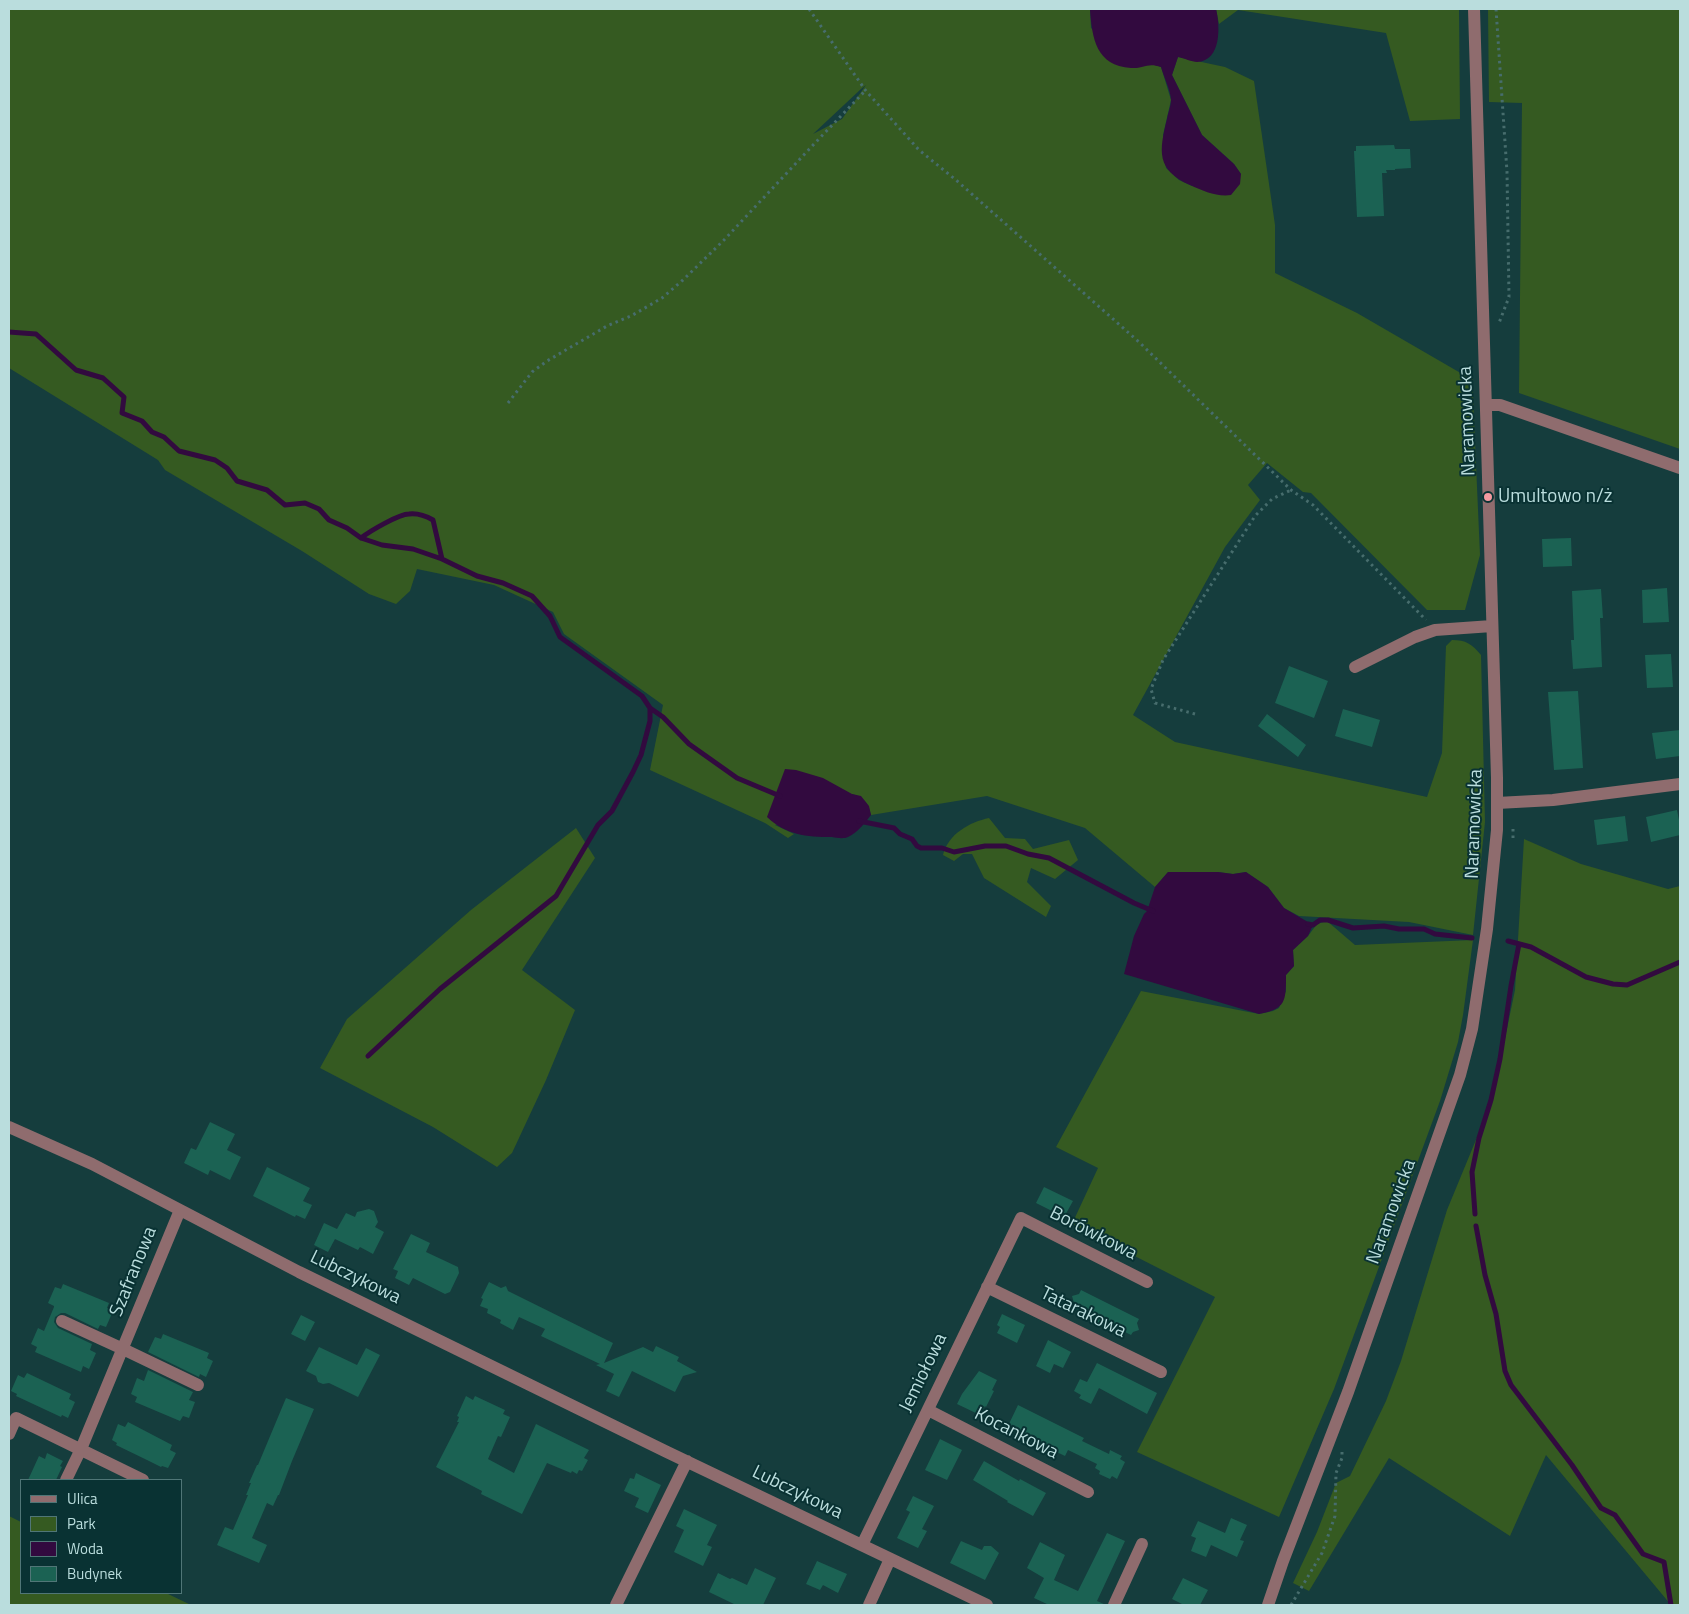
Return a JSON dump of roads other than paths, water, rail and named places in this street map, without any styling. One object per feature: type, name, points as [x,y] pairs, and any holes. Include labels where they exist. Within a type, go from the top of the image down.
[{"type":"street","name":"Naramowicka","points":[[1268,1605],[1352,1382],[1463,1067],[1476,1008],[1487,929],[1496,850],[1497,803],[1474,9]]},
{"type":"street","points":[[1486,405],[1500,405],[1680,468]]},
{"type":"street","points":[[1355,667],[1415,637],[1435,630],[1492,626]]},
{"type":"street","points":[[1497,803],[1553,800],[1680,784]]},
{"type":"street","name":"Lubczykowa","points":[[9,1127],[92,1164],[317,1281],[987,1605]]},
{"type":"street","name":"Szafranowa","points":[[66,1479],[81,1449],[180,1210]]},
{"type":"street","name":"Borówkowa","points":[[1021,1218],[1147,1282]]},
{"type":"street","name":"Jemiołowa","points":[[862,1545],[1021,1218]]},
{"type":"street","name":"Tatarakowa","points":[[987,1287],[1161,1372]]},
{"type":"street","name":"Szafranowa","points":[[62,1321],[198,1385]]},
{"type":"street","name":"Kocankowa","points":[[928,1410],[1088,1492]]},
{"type":"street","points":[[9,1434],[16,1418],[141,1479]]},
{"type":"street","points":[[616,1605],[687,1461]]},
{"type":"street","points":[[1114,1605],[1142,1544]]},
{"type":"street","points":[[869,1605],[890,1559]]},
{"type":"water","points":[[1090,9],[1216,9],[1218,33],[1215,49],[1211,56],[1197,62],[1178,57],[1172,75],[1202,135],[1234,164],[1241,174],[1240,184],[1231,195],[1205,191],[1179,179],[1171,173],[1163,158],[1162,141],[1171,100],[1161,67],[1149,65],[1131,68],[1110,62],[1098,49],[1092,30]]},
{"type":"water","points":[[785,769],[796,770],[823,778],[852,794],[861,796],[869,806],[871,815],[858,830],[845,838],[797,834],[782,828],[767,817]]},
{"type":"water","points":[[1168,872],[1218,872],[1233,874],[1246,872],[1268,887],[1284,908],[1313,925],[1308,936],[1293,950],[1294,966],[1286,975],[1285,997],[1279,1006],[1259,1014],[1124,974],[1134,936],[1147,911],[1155,887]]},
{"type":"waterway","points":[[9,332],[36,334],[76,370],[103,378],[124,397],[122,413],[142,421],[152,432],[164,437],[179,451],[215,460],[227,468],[237,481],[267,490],[285,505],[305,503],[319,509],[329,520],[347,528],[361,538],[382,545],[413,549],[442,559],[477,576],[503,583],[532,596],[550,616],[560,637],[642,696],[650,708],[663,717],[689,744],[737,778],[780,796]]},
{"type":"waterway","points":[[361,538],[378,527],[404,515],[421,515],[433,520],[442,559]]},
{"type":"waterway","points":[[368,1056],[440,989],[556,896],[598,825],[612,811],[633,772],[641,755],[650,721],[650,708]]},
{"type":"waterway","points":[[859,821],[894,828],[900,834],[912,839],[921,848],[942,848],[954,852],[985,846],[1006,846],[1028,854],[1049,858],[1153,911]]},
{"type":"waterway","points":[[1308,924],[1313,925],[1320,920],[1328,920],[1353,928],[1384,926],[1399,929],[1424,929],[1435,934],[1472,938]]},
{"type":"waterway","points":[[1508,941],[1531,947],[1586,977],[1613,984],[1627,985],[1680,962]]},
{"type":"waterway","points":[[1475,1214],[1472,1172],[1500,1059],[1519,944]]},
{"type":"waterway","points":[[1476,1226],[1485,1275],[1496,1314],[1505,1371],[1511,1385],[1572,1465],[1601,1508],[1615,1515],[1643,1554],[1664,1562],[1671,1605]]},
{"type":"place","name":"Umultowo n/ż","points":[[1488,497]]}]
